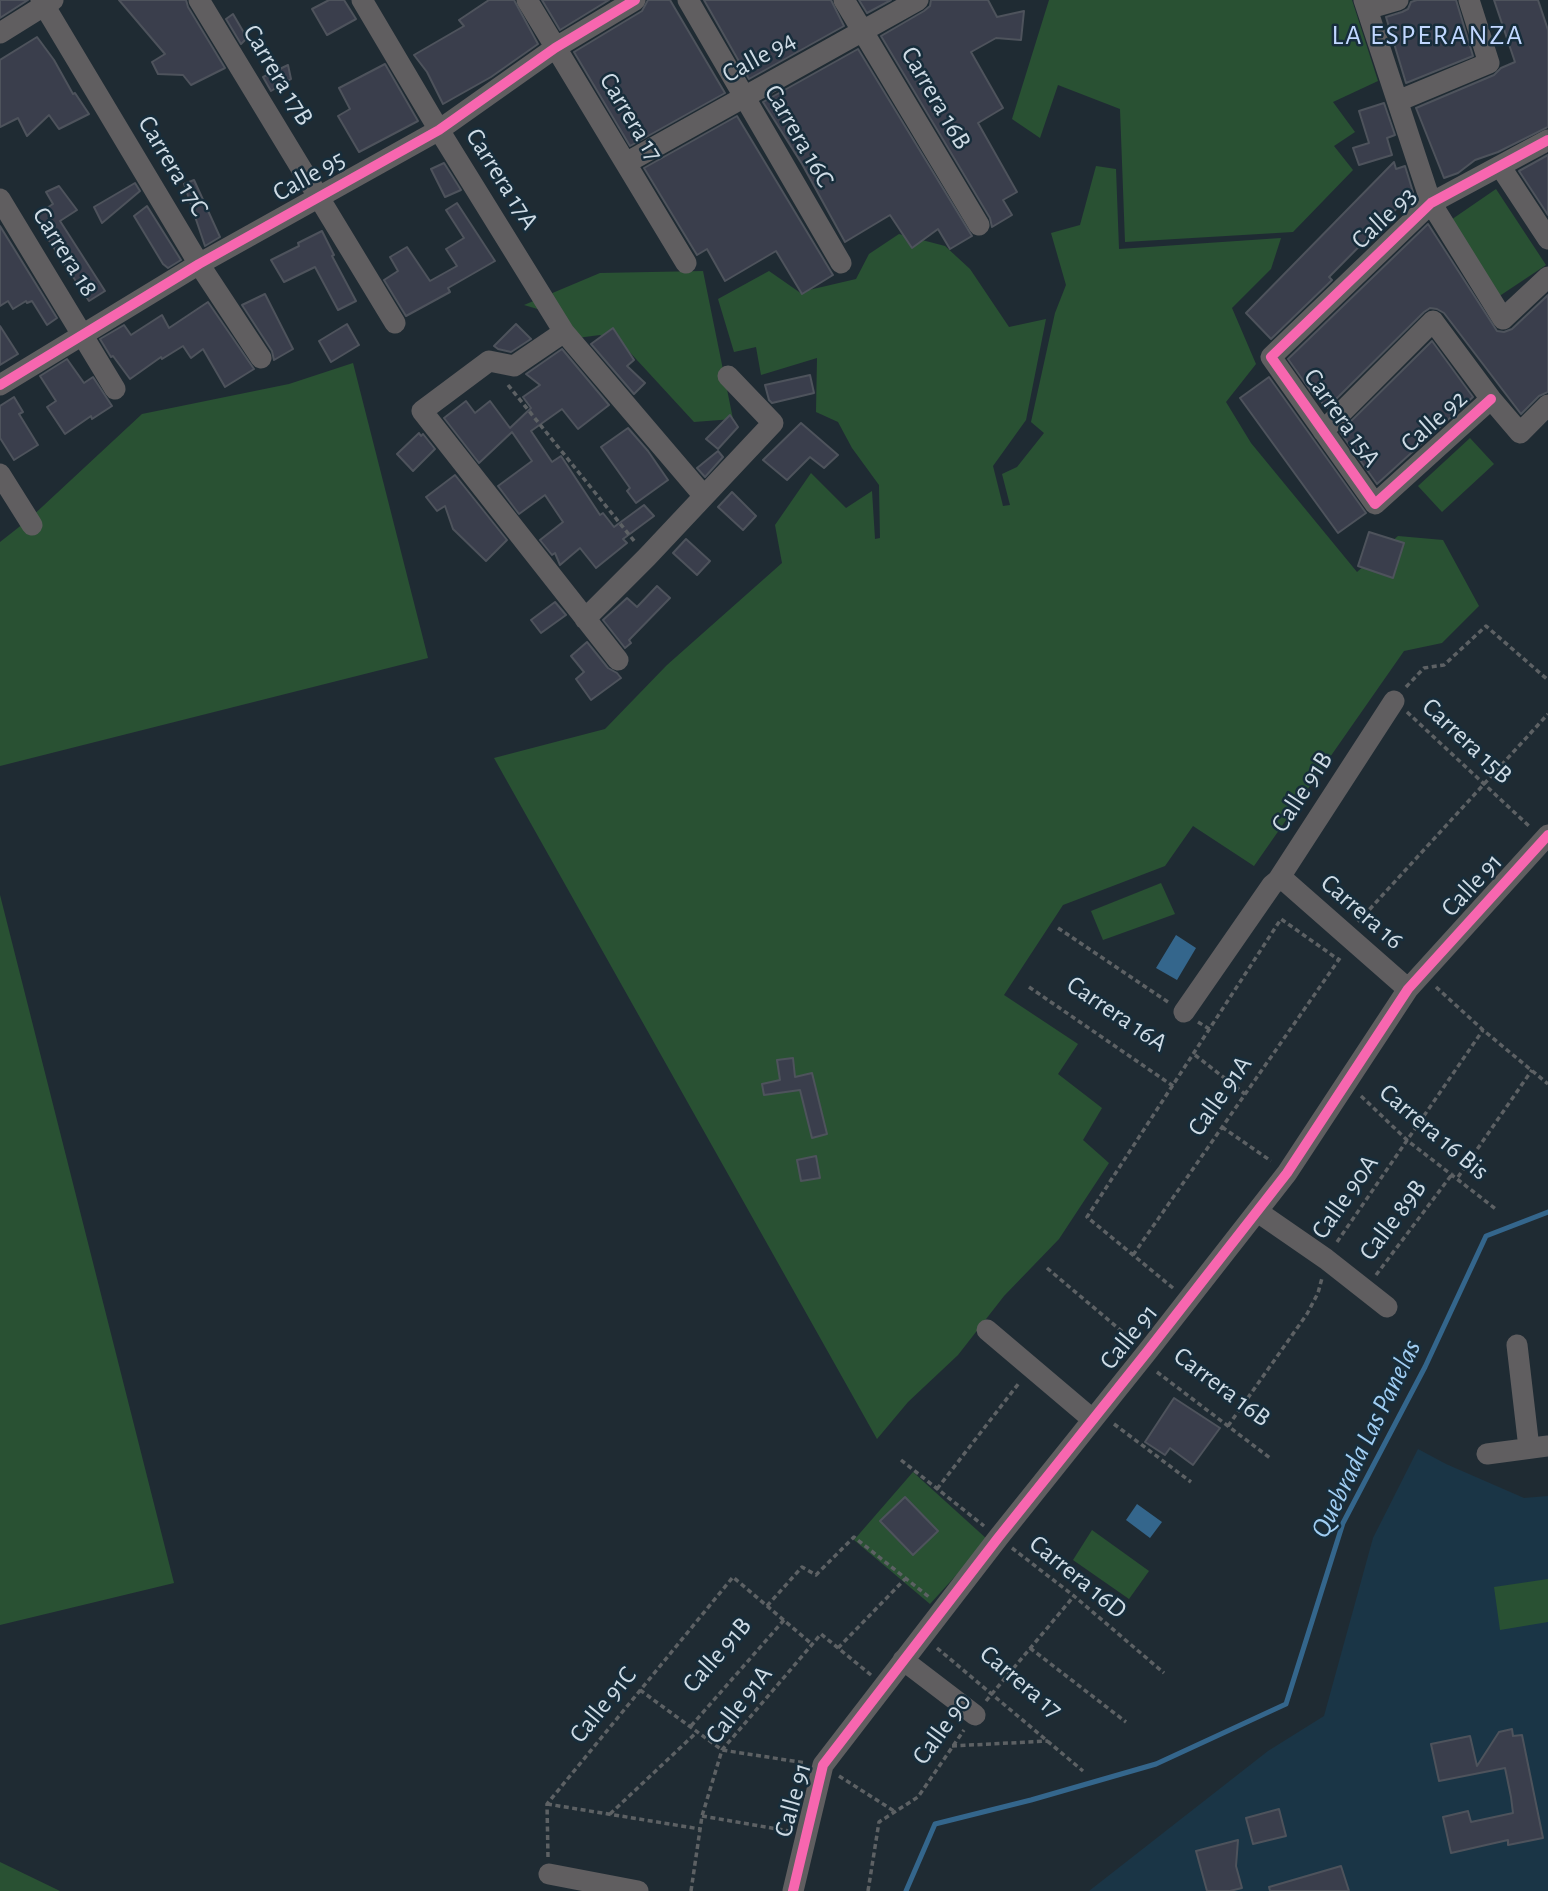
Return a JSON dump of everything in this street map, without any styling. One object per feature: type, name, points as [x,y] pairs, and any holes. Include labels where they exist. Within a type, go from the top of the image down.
[{"type":"street","name":"Carrera 17B","points":[[199,0],[394,323]]},
{"type":"street","name":"Carrera 17A","points":[[362,0],[564,331],[703,495]]},
{"type":"street","name":"Carrera 17","points":[[527,0],[686,263]]},
{"type":"street","name":"Calle 95","points":[[0,385],[199,264],[439,130],[555,48],[635,0]]},
{"type":"street","name":"Carrera 16C","points":[[688,0],[841,264]]},
{"type":"street","name":"Carrera 16B","points":[[844,0],[979,225]]},
{"type":"street","name":"Calle 94","points":[[626,163],[918,0]]},
{"type":"street","points":[[1398,0],[1365,4],[1431,203],[1503,319],[1548,277]]},
{"type":"street","points":[[1398,101],[1489,64],[1469,0]]},
{"type":"street","points":[[0,33],[46,2]]},
{"type":"street","name":"Carrera 17C","points":[[46,2],[199,264],[261,358]]},
{"type":"street","name":"Calle 93","points":[[1271,357],[1431,203],[1548,141]]},
{"type":"street","points":[[1500,166],[1548,239]]},
{"type":"street","name":"Carrera 18","points":[[0,199],[115,389]]},
{"type":"street","points":[[1323,431],[1433,321],[1520,433],[1548,405]]},
{"type":"street","points":[[564,331],[514,366],[489,361],[422,411],[618,660]]},
{"type":"street","name":"Carrera 15A","points":[[1271,357],[1375,504]]},
{"type":"street","points":[[585,619],[773,423],[728,376]]},
{"type":"street","name":"Calle 92","points":[[1375,504],[1492,399]]},
{"type":"street","points":[[0,474],[32,525]]},
{"type":"street","name":"Calle 91B","points":[[1184,1012],[1278,880],[1394,701]]},
{"type":"street","name":"Calle 91","points":[[793,1891],[823,1765],[998,1538],[1258,1212],[1415,981],[1546,837]]},
{"type":"street","name":"Carrera 16","points":[[1278,880],[1284,880],[1346,935],[1415,981]]},
{"type":"street","points":[[1258,1212],[1326,1259],[1387,1307]]},
{"type":"street","points":[[987,1330],[1095,1415]]},
{"type":"street","points":[[1487,1454],[1538,1447],[1517,1345]]},
{"type":"street","name":"Carrera 17","points":[[903,1660],[975,1715]]},
{"type":"street","points":[[549,1874],[638,1891]]},
{"type":"path","points":[[489,361],[647,557]]},
{"type":"path","points":[[1394,701],[1424,668],[1444,665],[1486,626],[1548,680]]},
{"type":"path","points":[[1346,935],[1548,715]]},
{"type":"path","points":[[1058,928],[1211,1030],[1087,1217],[1188,1300]]},
{"type":"path","points":[[1194,1054],[1245,1094]]},
{"type":"path","points":[[1222,1127],[1287,1173]]},
{"type":"path","points":[[937,1489],[1032,1367]]},
{"type":"path","points":[[1095,1415],[1191,1482]]},
{"type":"path","points":[[885,1686],[838,1647],[905,1578],[943,1609]]},
{"type":"path","points":[[767,1606],[813,1644]]},
{"type":"path","points":[[1030,1648],[1126,1722]]},
{"type":"path","points":[[640,1690],[722,1750],[823,1765],[895,1812]]},
{"type":"path","points":[[952,1746],[1049,1741]]},
{"type":"path","points":[[549,1874],[547,1804],[700,1829]]},
{"type":"path","points":[[702,1816],[805,1834]]},
{"type":"shaded area","points":[[1418,1449],[1524,1498],[1548,1496],[1548,1891],[1089,1891],[1268,1751],[1324,1716],[1373,1538]]},
{"type":"green space","points":[[1049,0],[1352,0],[1378,81],[1333,102],[1355,132],[1334,146],[1353,170],[1293,232],[1125,242],[1120,109],[1058,85],[1040,138],[1012,119]]},
{"type":"green space","points":[[1096,166],[1116,169],[1119,249],[1281,238],[1271,269],[1232,308],[1256,364],[1226,402],[1251,443],[1357,572],[1398,536],[1443,540],[1479,606],[1442,643],[1404,651],[1254,866],[1193,826],[1165,866],[1063,905],[1004,995],[1078,1044],[1058,1074],[1102,1108],[1083,1140],[1109,1163],[1059,1239],[1004,1296],[958,1355],[908,1402],[877,1439],[494,758],[605,729],[667,665],[782,563],[775,525],[811,473],[846,508],[872,491],[875,539],[880,538],[879,485],[852,448],[838,422],[816,412],[817,358],[761,375],[756,347],[734,352],[718,299],[769,271],[802,294],[856,279],[869,254],[899,234],[945,246],[970,269],[1009,327],[1046,319],[1026,420],[993,466],[1003,506],[1010,505],[1002,474],[1017,467],[1044,433],[1031,422],[1055,313],[1066,285],[1051,233],[1080,225]]},
{"type":"green space","points":[[1496,189],[1546,265],[1498,297],[1448,222]]},
{"type":"green space","points":[[703,271],[733,419],[694,422],[625,347],[600,335],[577,338],[558,315],[524,305],[600,273]]},
{"type":"green space","points":[[353,363],[428,658],[0,766],[0,542],[28,520],[142,414],[289,384]]},
{"type":"green space","points":[[1470,438],[1494,464],[1442,512],[1418,486]]},
{"type":"green space","points":[[1161,883],[1175,914],[1103,940],[1091,911]]},
{"type":"green space","points":[[0,895],[174,1583],[0,1625]]},
{"type":"green space","points":[[913,1472],[988,1540],[930,1604],[854,1540]]},
{"type":"green space","points":[[1092,1530],[1149,1571],[1129,1599],[1073,1560]]},
{"type":"green space","points":[[1548,1579],[1548,1622],[1500,1630],[1494,1587]]},
{"type":"green space","points":[[0,1862],[60,1891],[0,1891]]},
{"type":"water","points":[[1176,935],[1196,948],[1177,980],[1156,968]]},
{"type":"water","points":[[1137,1504],[1162,1522],[1150,1538],[1126,1520]]},
{"type":"building","points":[[0,0],[28,0],[0,18]]},
{"type":"building","points":[[119,0],[186,0],[225,68],[191,85],[183,75],[158,74],[152,62],[165,54]]},
{"type":"building","points":[[329,0],[344,0],[356,19],[327,35],[312,9]]},
{"type":"building","points":[[489,0],[514,0],[538,44],[491,77],[443,104],[427,72],[414,55],[464,26],[459,20]]},
{"type":"building","points":[[542,0],[609,0],[560,30]]},
{"type":"building","points":[[648,0],[670,0],[725,93],[630,146],[574,52],[642,11]]},
{"type":"building","points":[[704,0],[831,0],[844,26],[749,79]]},
{"type":"building","points":[[859,0],[891,0],[867,13]]},
{"type":"building","points":[[931,0],[988,0],[997,17],[1024,11],[1021,40],[996,38],[971,52],[1003,108],[978,123],[1017,192],[1003,200],[1012,215],[992,227],[990,218],[881,36],[924,11],[930,6]]},
{"type":"building","points":[[1456,0],[1473,56],[1406,83],[1386,17],[1408,9],[1411,2]]},
{"type":"building","points":[[1494,0],[1538,0],[1548,30],[1548,127],[1498,152],[1475,160],[1458,173],[1444,178],[1416,108],[1494,75],[1501,68],[1515,62]]},
{"type":"building","points":[[233,14],[247,38],[241,44],[226,19]]},
{"type":"building","points":[[37,37],[89,114],[59,129],[49,115],[27,136],[18,118],[0,127],[0,60]]},
{"type":"building","points":[[858,49],[972,236],[950,249],[938,229],[912,248],[890,215],[845,242],[802,164],[763,102]]},
{"type":"building","points":[[385,64],[418,121],[359,152],[338,116],[350,109],[339,88]]},
{"type":"building","points":[[288,65],[291,79],[271,91],[263,77]]},
{"type":"building","points":[[1384,103],[1395,135],[1387,138],[1392,155],[1359,165],[1353,148],[1369,143],[1359,111]]},
{"type":"building","points":[[737,116],[833,275],[802,294],[776,251],[725,281],[707,249],[697,255],[644,168]]},
{"type":"building","points":[[1548,155],[1548,215],[1519,171]]},
{"type":"building","points":[[1394,162],[1396,169],[1405,166],[1413,192],[1329,277],[1332,280],[1271,339],[1246,313]]},
{"type":"building","points":[[444,163],[461,190],[445,197],[431,169]]},
{"type":"building","points":[[194,180],[220,237],[205,246],[184,184]]},
{"type":"building","points":[[135,183],[140,191],[102,223],[94,207]]},
{"type":"building","points":[[59,186],[77,210],[60,221],[105,291],[89,301],[48,239],[50,238],[36,215],[53,204],[46,192]]},
{"type":"building","points":[[457,203],[495,261],[448,288],[450,292],[406,316],[384,280],[398,271],[390,257],[407,247],[430,281],[457,266],[446,249],[464,238],[446,210]]},
{"type":"building","points":[[147,206],[181,260],[168,268],[134,216]]},
{"type":"building","points":[[1428,224],[1497,331],[1512,329],[1548,295],[1548,392],[1539,396],[1521,414],[1444,313],[1437,309],[1430,308],[1424,312],[1327,408],[1288,359]]},
{"type":"building","points":[[0,226],[57,318],[47,325],[32,301],[26,301],[13,309],[8,301],[0,306]]},
{"type":"building","points":[[322,231],[356,301],[338,310],[315,267],[284,282],[271,260]]},
{"type":"building","points":[[265,294],[293,349],[274,360],[272,351],[242,305]]},
{"type":"building","points":[[208,302],[254,369],[225,387],[203,349],[191,358],[183,346],[162,359],[161,357],[130,379],[100,339],[124,325],[131,335],[162,315],[169,328]]},
{"type":"building","points":[[347,324],[359,345],[331,362],[319,341]]},
{"type":"building","points":[[516,324],[531,339],[511,352],[494,346]]},
{"type":"building","points":[[0,326],[18,354],[0,365]]},
{"type":"building","points":[[613,328],[634,360],[627,366],[645,383],[634,394],[591,344]]},
{"type":"building","points":[[1432,341],[1473,397],[1377,484],[1340,432]]},
{"type":"building","points":[[562,349],[609,405],[578,429],[562,409],[531,431],[552,462],[561,456],[600,515],[603,513],[614,527],[644,505],[654,516],[623,539],[627,543],[596,568],[580,548],[560,565],[555,553],[552,555],[540,540],[563,522],[545,495],[519,514],[498,486],[532,461],[512,432],[479,463],[444,418],[466,401],[475,413],[490,401],[510,428],[531,408],[523,397],[540,385],[526,374]]},
{"type":"building","points":[[67,359],[84,383],[93,377],[112,406],[92,419],[91,416],[65,434],[47,407],[56,401],[40,376]]},
{"type":"building","points":[[810,375],[814,393],[772,403],[769,400],[765,385]]},
{"type":"building","points":[[1269,377],[1366,513],[1338,533],[1240,398]]},
{"type":"building","points":[[14,397],[23,412],[19,414],[38,445],[14,460],[0,438],[0,406]]},
{"type":"building","points":[[730,415],[738,427],[718,449],[706,439]]},
{"type":"building","points":[[801,423],[838,455],[824,468],[810,457],[787,480],[763,460]]},
{"type":"building","points":[[628,428],[668,480],[636,503],[627,491],[630,488],[601,447]]},
{"type":"building","points":[[419,433],[421,436],[423,434],[435,449],[413,471],[397,454]]},
{"type":"building","points":[[718,451],[723,457],[705,477],[697,468]]},
{"type":"building","points":[[455,475],[507,540],[486,561],[453,529],[445,506],[437,511],[426,497]]},
{"type":"building","points":[[732,492],[756,516],[743,530],[718,507]]},
{"type":"building","points":[[1369,532],[1404,543],[1393,578],[1358,566]]},
{"type":"building","points":[[686,539],[710,561],[697,575],[673,553]]},
{"type":"building","points":[[657,586],[670,598],[629,640],[631,643],[625,648],[603,620],[627,598],[637,607]]},
{"type":"building","points":[[555,602],[566,615],[541,633],[531,620]]},
{"type":"building","points":[[587,642],[608,668],[621,678],[591,700],[576,679],[584,672],[571,656]]},
{"type":"building","points":[[793,1058],[795,1077],[812,1073],[827,1134],[812,1138],[800,1090],[764,1095],[762,1084],[780,1080],[777,1060]]},
{"type":"building","points":[[816,1156],[820,1178],[801,1181],[797,1160]]},
{"type":"building","points":[[1174,1398],[1220,1428],[1193,1465],[1170,1448],[1165,1455],[1145,1442]]},
{"type":"building","points":[[905,1497],[938,1531],[913,1555],[880,1521]]},
{"type":"building","points":[[1512,1729],[1513,1736],[1522,1735],[1543,1838],[1508,1845],[1508,1840],[1451,1853],[1443,1817],[1468,1811],[1471,1822],[1513,1813],[1511,1797],[1505,1768],[1439,1781],[1431,1744],[1470,1736],[1477,1766],[1499,1732]]},
{"type":"building","points":[[1279,1809],[1286,1836],[1253,1844],[1246,1818]]},
{"type":"building","points":[[1238,1840],[1236,1866],[1242,1888],[1207,1891],[1196,1851]]},
{"type":"building","points":[[1341,1866],[1349,1891],[1270,1891],[1269,1887]]},
{"type":"waterway","name":"Quebrada Las Panelas","points":[[906,1891],[935,1824],[1156,1764],[1286,1704],[1343,1523],[1425,1367],[1486,1236],[1548,1212]]},
{"type":"cycle path","points":[[0,385],[199,264],[439,130],[555,48],[635,0]]},
{"type":"cycle path","points":[[1491,399],[1375,504],[1271,357],[1431,203],[1548,140]]},
{"type":"cycle path","points":[[793,1891],[823,1765],[998,1538],[1287,1173],[1408,989],[1548,835]]},
{"type":"district","name":"LA ESPERANZA","points":[[1428,36]]}]
